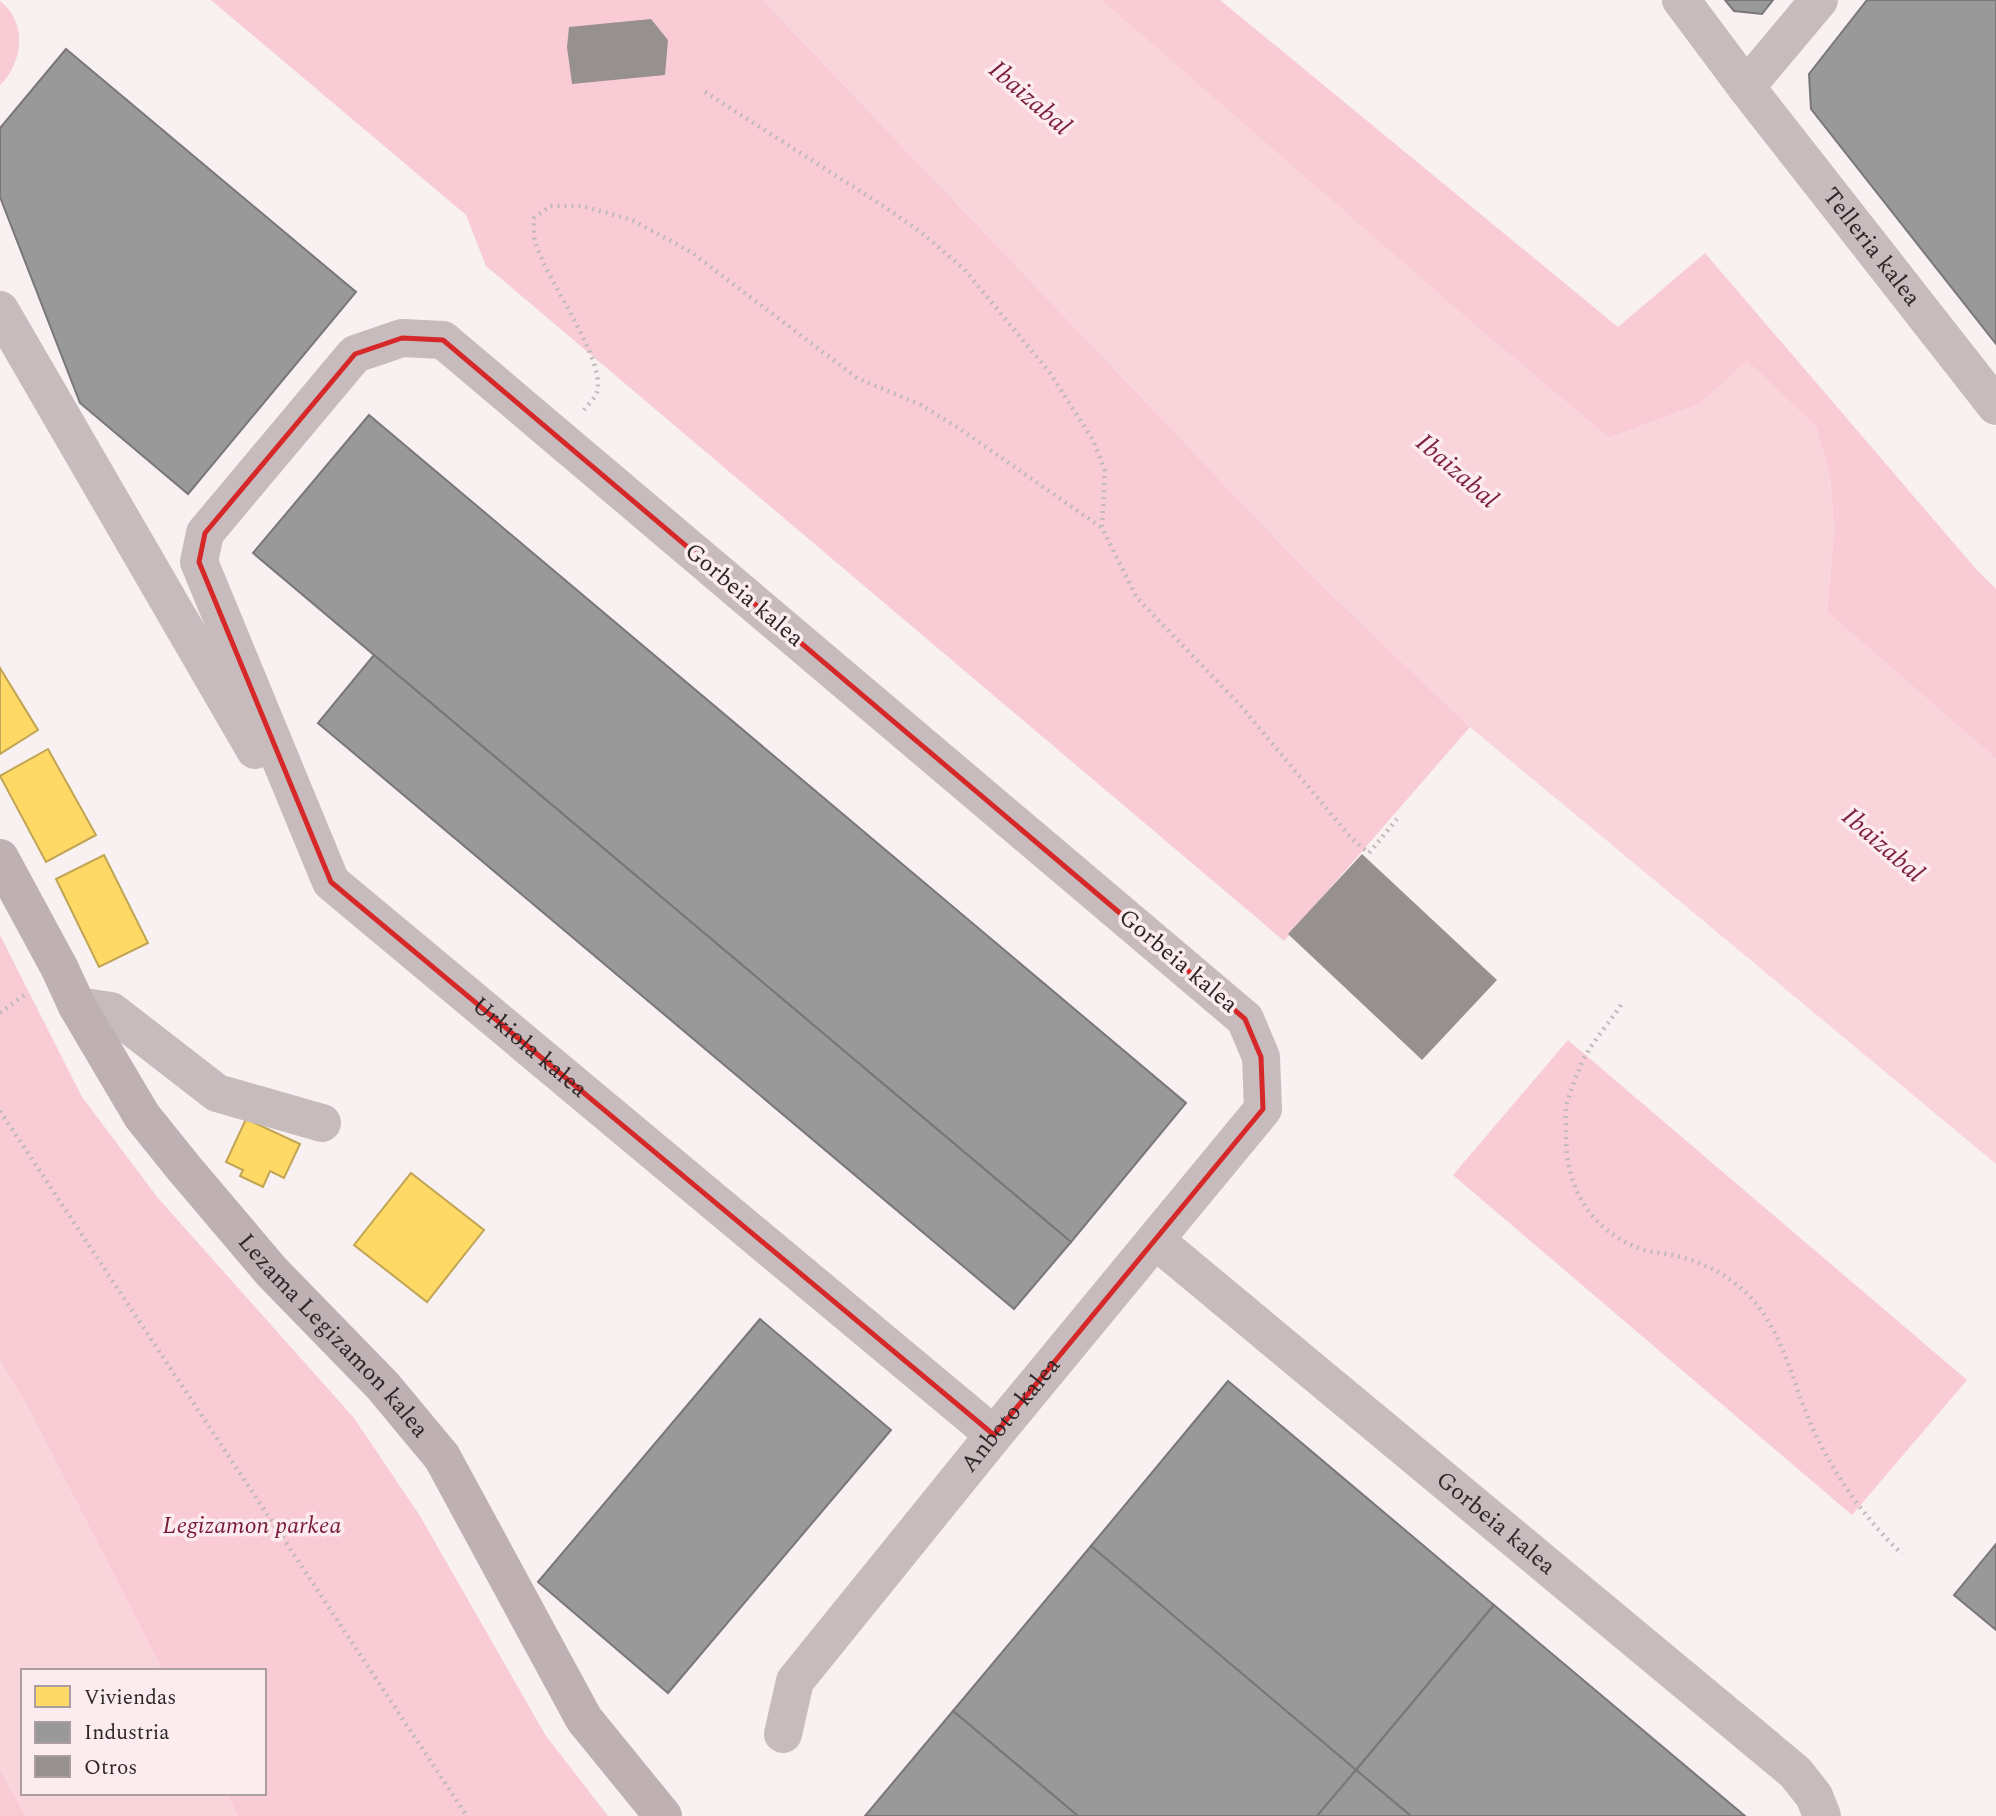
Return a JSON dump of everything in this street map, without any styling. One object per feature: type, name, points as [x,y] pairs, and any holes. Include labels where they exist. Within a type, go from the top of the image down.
[{"type":"street","name":"Telleria kalea","points":[[1681,0],[1996,406]]},
{"type":"street","points":[[1746,87],[1819,0]]},
{"type":"street","points":[[0,310],[331,882]]},
{"type":"street","name":"Gorbeia kalea","points":[[198,562],[205,533],[355,354],[402,338],[443,340],[1245,1018],[1261,1057],[1263,1109]]},
{"type":"street","name":"Urkiola kalea","points":[[198,562],[331,882],[995,1435]]},
{"type":"street","name":"Lezama Legizamon kalea","points":[[0,858],[49,947],[77,1006],[142,1116],[272,1272],[383,1386],[442,1457],[584,1719],[663,1816]]},
{"type":"street","points":[[77,1006],[111,1011],[217,1093],[322,1123]]},
{"type":"street","name":"Anboto kalea","points":[[783,1734],[795,1681],[1263,1109]]},
{"type":"street","name":"Gorbeia kalea","points":[[1156,1240],[1795,1772],[1814,1796],[1822,1816]]},
{"type":"path","points":[[705,92],[885,207],[922,233],[964,270],[1050,373],[1093,440],[1105,471],[1102,528],[1136,598],[1240,705],[1352,839],[1368,853],[1397,819]]},
{"type":"path","points":[[560,440],[597,394],[597,372],[578,329],[547,274],[535,242],[534,218],[550,206],[582,206],[632,220],[691,251],[857,378],[921,405],[1102,528]]},
{"type":"path","points":[[1621,1005],[1581,1065],[1566,1107],[1566,1152],[1574,1189],[1592,1216],[1614,1236],[1642,1250],[1679,1256],[1711,1267],[1740,1286],[1763,1313],[1786,1360],[1814,1430],[1844,1485],[1876,1530],[1902,1554]]},
{"type":"path","points":[[0,1111],[467,1816]]},
{"type":"highlighted area","points":[[402,338],[443,340],[1245,1019],[1261,1057],[1263,1109],[994,1435],[331,882],[199,562],[205,533],[355,354]]},
{"type":"green space","points":[[211,0],[763,0],[1306,570],[1470,727],[1284,941],[486,266],[466,215]]},
{"type":"green space","points":[[1087,0],[1220,0],[1618,327],[1705,253],[1996,589],[1996,759],[1827,612],[1834,529],[1830,477],[1816,427],[1747,361],[1700,404],[1609,438]]},
{"type":"green space","points":[[0,1],[15,20],[19,43],[14,66],[0,85]]},
{"type":"green space","name":"Legizamon parkea","points":[[0,935],[82,1097],[158,1198],[354,1418],[420,1516],[546,1736],[608,1816],[238,1816],[227,1795],[266,1795],[266,1669],[162,1669],[26,1404],[0,1361]]},
{"type":"green space","points":[[1568,1040],[1967,1380],[1852,1515],[1453,1175]]},
{"type":"green space","points":[[0,1769],[26,1816],[0,1816]]},
{"type":"water","name":"Ibaizabal","points":[[763,0],[1102,0],[1609,438],[1700,404],[1747,360],[1816,427],[1830,477],[1834,529],[1827,612],[1996,759],[1996,1164],[1470,727],[1306,570]]},
{"type":"water","points":[[0,1361],[26,1404],[162,1669],[21,1669],[21,1795],[227,1795],[238,1816],[26,1816],[0,1769]]},
{"type":"building: Viviendas","points":[[0,668],[38,730],[0,754]]},
{"type":"building: Viviendas","points":[[48,749],[96,835],[46,862],[0,776]]},
{"type":"building: Viviendas","points":[[104,855],[148,943],[99,967],[56,879]]},
{"type":"building: Viviendas","points":[[246,1119],[300,1144],[284,1178],[270,1171],[263,1187],[240,1176],[243,1170],[226,1162]]},
{"type":"building: Viviendas","points":[[411,1173],[484,1230],[427,1302],[354,1245]]},
{"type":"building: Industria","points":[[1725,0],[1773,0],[1762,14],[1734,11]]},
{"type":"building: Industria","points":[[1867,0],[1996,0],[1996,344],[1811,109],[1809,74]]},
{"type":"building: Industria","points":[[66,49],[356,292],[188,494],[80,403],[0,197],[0,128]]},
{"type":"building: Industria","points":[[369,415],[1186,1103],[1071,1242],[253,553]]},
{"type":"building: Industria","points":[[374,655],[1071,1242],[1014,1309],[318,723]]},
{"type":"building: Industria","points":[[760,1319],[891,1430],[668,1693],[538,1582]]},
{"type":"building: Industria","points":[[1228,1381],[1494,1605],[1356,1770],[1091,1546]]},
{"type":"building: Industria","points":[[1996,1544],[1996,1630],[1954,1595]]},
{"type":"building: Industria","points":[[1091,1546],[1356,1770],[1317,1816],[1078,1816],[953,1711]]},
{"type":"building: Industria","points":[[1494,1605],[1745,1816],[1411,1816],[1356,1770]]},
{"type":"building: Industria","points":[[953,1711],[1078,1816],[865,1816]]},
{"type":"building: Industria","points":[[1356,1770],[1411,1816],[1317,1816]]},
{"type":"building: Otros","points":[[651,19],[668,40],[665,75],[572,84],[567,47],[569,27]]},
{"type":"building: Otros","points":[[1362,854],[1497,980],[1422,1060],[1288,934]]}]
